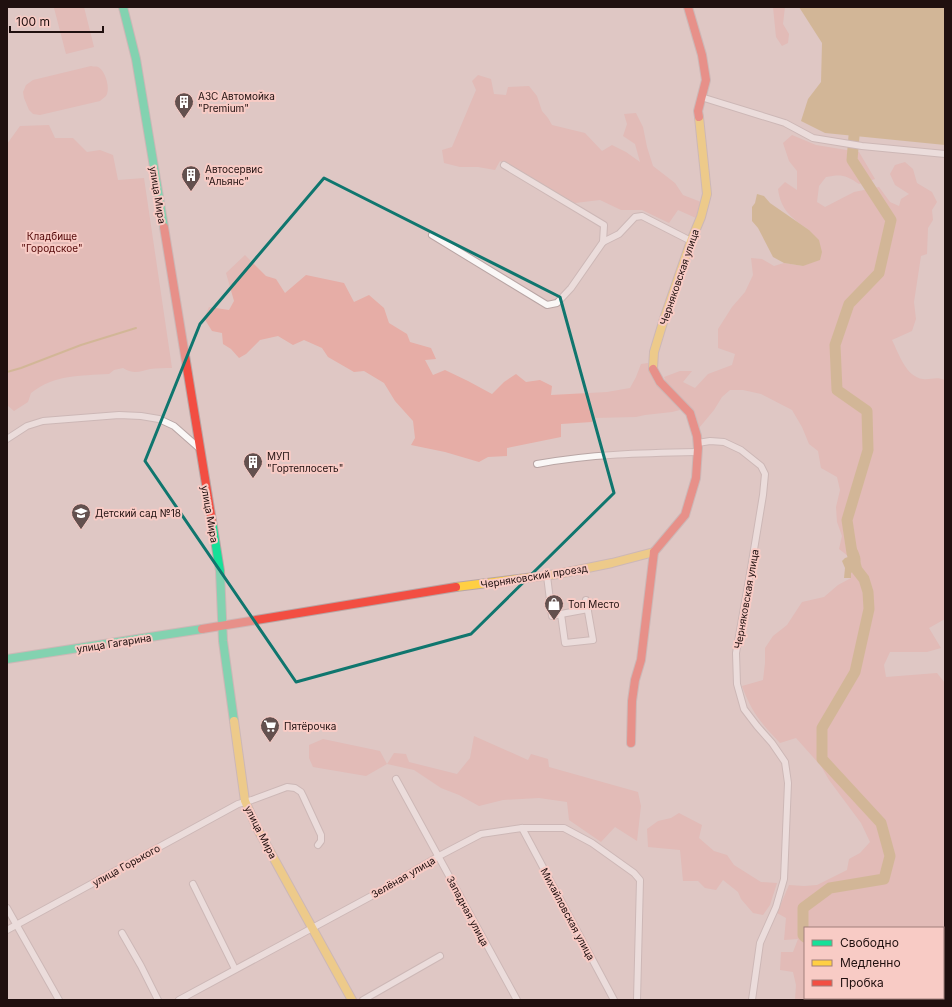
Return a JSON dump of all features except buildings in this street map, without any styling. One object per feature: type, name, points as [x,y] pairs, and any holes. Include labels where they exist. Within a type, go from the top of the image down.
[{"type":"main road","name":"улица Мира","points":[[123,7],[136,59],[220,571],[225,663],[245,802],[257,828],[352,1000]]},
{"type":"main road","name":"Черняковская улица","points":[[654,552],[685,515],[696,478],[698,452],[698,443],[690,412],[660,382],[653,368],[654,352],[691,240],[701,217],[707,194],[698,111],[700,98],[706,80],[702,55],[688,7]]},
{"type":"main road","name":"Черняковский проезд","points":[[222,626],[436,590],[547,576],[612,563],[654,552]]},
{"type":"main road","points":[[630,743],[631,705],[641,660],[654,552]]},
{"type":"main road","name":"улица Гагарина","points":[[7,659],[222,626]]},
{"type":"street","points":[[700,98],[785,123],[813,138],[862,146],[945,154]]},
{"type":"street","points":[[504,165],[604,225],[603,242]]},
{"type":"street","points":[[432,235],[547,305],[557,303],[571,288],[603,242],[619,234],[635,217],[642,216],[691,240]]},
{"type":"street","points":[[7,439],[27,426],[43,421],[119,415],[141,416],[159,419],[174,426],[199,448]]},
{"type":"street","name":"Черняковская улица","points":[[698,443],[710,441],[724,442],[741,450],[761,466],[765,474],[736,653],[737,684],[744,708],[785,762],[788,783],[784,879],[776,907],[760,942],[752,1000]]},
{"type":"street","points":[[537,464],[571,458],[659,452],[698,452]]},
{"type":"street","points":[[547,576],[552,616],[588,609]]},
{"type":"street","points":[[561,614],[565,643],[593,640],[586,600]]},
{"type":"street","name":"Западная улица","points":[[396,779],[518,1000]]},
{"type":"street","name":"улица Горького","points":[[7,930],[225,810],[287,786],[301,792],[317,825],[321,841],[318,845]]},
{"type":"street","name":"Зелёная улица","points":[[179,1000],[377,893],[439,856],[481,834],[522,828],[564,828],[592,843],[634,873],[640,880],[637,1000]]},
{"type":"street","name":"Михайловская улица","points":[[522,828],[614,1000]]},
{"type":"street","points":[[193,884],[235,969]]},
{"type":"street","points":[[7,908],[59,1000]]},
{"type":"street","points":[[122,933],[158,1000]]},
{"type":"street","points":[[363,1000],[440,956]]},
{"type":"highlighted area","points":[[324,178],[560,297],[614,493],[471,634],[296,682],[145,461],[200,324]]},
{"type":"green space","points":[[84,7],[94,47],[66,54],[54,8]]},
{"type":"green space","points":[[773,7],[785,7],[783,24],[789,34],[788,43],[782,46],[776,37]]},
{"type":"green space","points":[[91,66],[101,69],[106,79],[108,91],[105,97],[100,101],[40,115],[33,114],[29,110],[23,92],[26,85],[33,80]]},
{"type":"green space","points":[[478,75],[491,79],[494,94],[506,95],[508,87],[529,86],[537,96],[542,111],[552,125],[585,133],[602,151],[612,145],[626,152],[640,162],[635,144],[623,136],[627,124],[624,114],[636,113],[643,127],[653,166],[675,183],[683,195],[701,202],[696,218],[678,210],[669,223],[642,210],[621,210],[600,200],[575,203],[500,161],[495,170],[478,167],[460,167],[444,163],[442,150],[452,147],[476,90],[472,81]]},
{"type":"green space","name":"Кладбище \"Городское\"","points":[[49,125],[55,138],[73,138],[87,152],[100,150],[113,155],[118,180],[144,178],[172,368],[136,372],[123,368],[114,370],[109,374],[59,379],[40,387],[31,393],[28,402],[14,411],[7,405],[7,144],[20,126]]},
{"type":"green space","points":[[792,135],[816,145],[859,152],[875,179],[859,184],[843,176],[826,177],[819,186],[817,202],[825,207],[854,192],[879,187],[890,202],[899,206],[901,199],[909,194],[895,185],[890,174],[895,165],[905,162],[913,169],[917,183],[932,192],[937,202],[932,210],[933,220],[928,228],[927,254],[921,256],[914,302],[916,319],[912,331],[892,340],[900,358],[912,374],[923,379],[939,378],[945,380],[945,619],[929,628],[941,648],[927,652],[890,652],[884,665],[886,677],[937,673],[945,683],[945,1000],[795,1000],[796,985],[793,972],[780,970],[781,952],[793,952],[798,939],[784,940],[786,918],[777,913],[789,885],[817,885],[847,870],[849,859],[860,853],[870,842],[861,823],[829,780],[821,766],[796,738],[780,743],[758,717],[749,703],[742,686],[763,680],[765,648],[773,636],[787,625],[802,602],[824,597],[838,585],[851,578],[851,573],[860,565],[860,556],[859,553],[848,556],[839,549],[842,536],[837,522],[836,507],[840,490],[837,477],[821,468],[818,451],[809,444],[802,427],[792,410],[761,394],[743,390],[730,390],[722,397],[714,410],[699,428],[692,411],[667,384],[664,377],[680,371],[692,371],[683,382],[695,388],[708,374],[732,365],[735,354],[718,348],[718,329],[732,307],[745,292],[753,275],[751,258],[762,259],[774,266],[784,263],[803,266],[809,230],[797,222],[788,213],[779,197],[778,189],[785,182],[797,190],[797,171],[789,161],[783,143]]},
{"type":"green space","points":[[245,255],[266,276],[276,279],[285,293],[306,275],[344,283],[354,302],[369,295],[384,308],[389,323],[407,334],[410,342],[431,348],[436,359],[425,360],[433,375],[445,370],[492,394],[504,382],[516,374],[526,382],[540,380],[552,386],[551,395],[607,392],[630,388],[641,364],[648,363],[654,381],[680,410],[636,417],[594,418],[592,422],[561,424],[561,437],[507,448],[507,456],[488,457],[479,462],[445,452],[411,445],[415,438],[413,421],[395,401],[384,383],[364,371],[354,372],[328,357],[322,348],[304,340],[293,345],[278,336],[260,340],[246,354],[239,358],[231,349],[223,344],[222,333],[212,331],[204,318],[209,307],[229,310],[234,301],[226,273]]},
{"type":"green space","points":[[474,736],[528,760],[531,754],[548,759],[549,767],[638,792],[641,806],[637,841],[615,827],[601,842],[569,820],[567,802],[539,798],[503,800],[479,806],[459,795],[441,788],[414,770],[387,764],[394,753],[406,754],[409,762],[457,774],[470,758]]},
{"type":"green space","points":[[323,739],[380,751],[387,764],[366,776],[313,767],[309,758],[309,745]]},
{"type":"green space","points":[[679,813],[702,825],[699,838],[714,851],[727,855],[734,865],[761,882],[777,883],[770,905],[763,915],[753,913],[741,899],[738,892],[723,880],[716,890],[705,888],[698,881],[683,881],[680,850],[648,847],[647,829],[658,821],[671,818]]},
{"type":"shaded area","points":[[799,7],[945,7],[945,145],[825,133],[801,121],[808,99],[821,82],[822,43]]},
{"type":"shaded area","points":[[757,194],[764,196],[770,203],[809,230],[819,240],[822,252],[820,260],[803,266],[784,263],[773,257],[758,228],[752,221],[752,207],[755,203]]},
{"type":"shaded area","points":[[852,542],[859,554],[860,563],[859,567],[851,573],[851,578],[844,578],[845,568],[842,561],[845,558],[854,555],[849,544]]},
{"type":"waterway","points":[[804,936],[803,908],[830,888],[884,879],[890,856],[881,823],[822,759],[822,728],[855,672],[869,609],[868,592],[864,579],[857,570],[852,553],[847,520],[868,450],[867,411],[837,390],[835,345],[849,304],[879,273],[891,220],[852,160],[854,136]]},
{"type":"waterway","points":[[7,372],[81,345],[136,328]]},
{"type":"traffic: fast","points":[[123,7],[136,59],[164,227]]},
{"type":"traffic: fast","points":[[212,521],[220,571],[223,641],[234,721]]},
{"type":"traffic: fast","points":[[7,659],[202,629]]},
{"type":"traffic: slow","points":[[653,369],[654,352],[664,319],[691,241],[701,217],[707,194],[699,117]]},
{"type":"traffic: slow","points":[[456,587],[558,574],[612,563],[654,552]]},
{"type":"traffic: slow","points":[[234,721],[245,801],[257,828],[352,1000]]},
{"type":"traffic: jam","points":[[688,7],[702,55],[706,80],[698,111],[699,117]]},
{"type":"traffic: jam","points":[[164,227],[212,521]]},
{"type":"traffic: jam","points":[[653,369],[660,382],[690,413],[697,436],[698,448],[696,478],[685,515],[654,552]]},
{"type":"traffic: jam","points":[[631,743],[632,701],[635,680],[641,660],[654,552]]},
{"type":"traffic: jam","points":[[202,629],[456,587]]},
{"type":"place","name":"АЗС Автомойка \"Premium\"","points":[[184,119]]},
{"type":"place","name":"Автосервис \"Альянс\"","points":[[191,192]]},
{"type":"place","name":"МУП \"Гортеплосеть\"","points":[[253,479]]},
{"type":"place","name":"Детский сад №18","points":[[81,530]]},
{"type":"place","name":"Топ Место","points":[[554,621]]},
{"type":"place","name":"Пятёрочка","points":[[270,743]]}]
